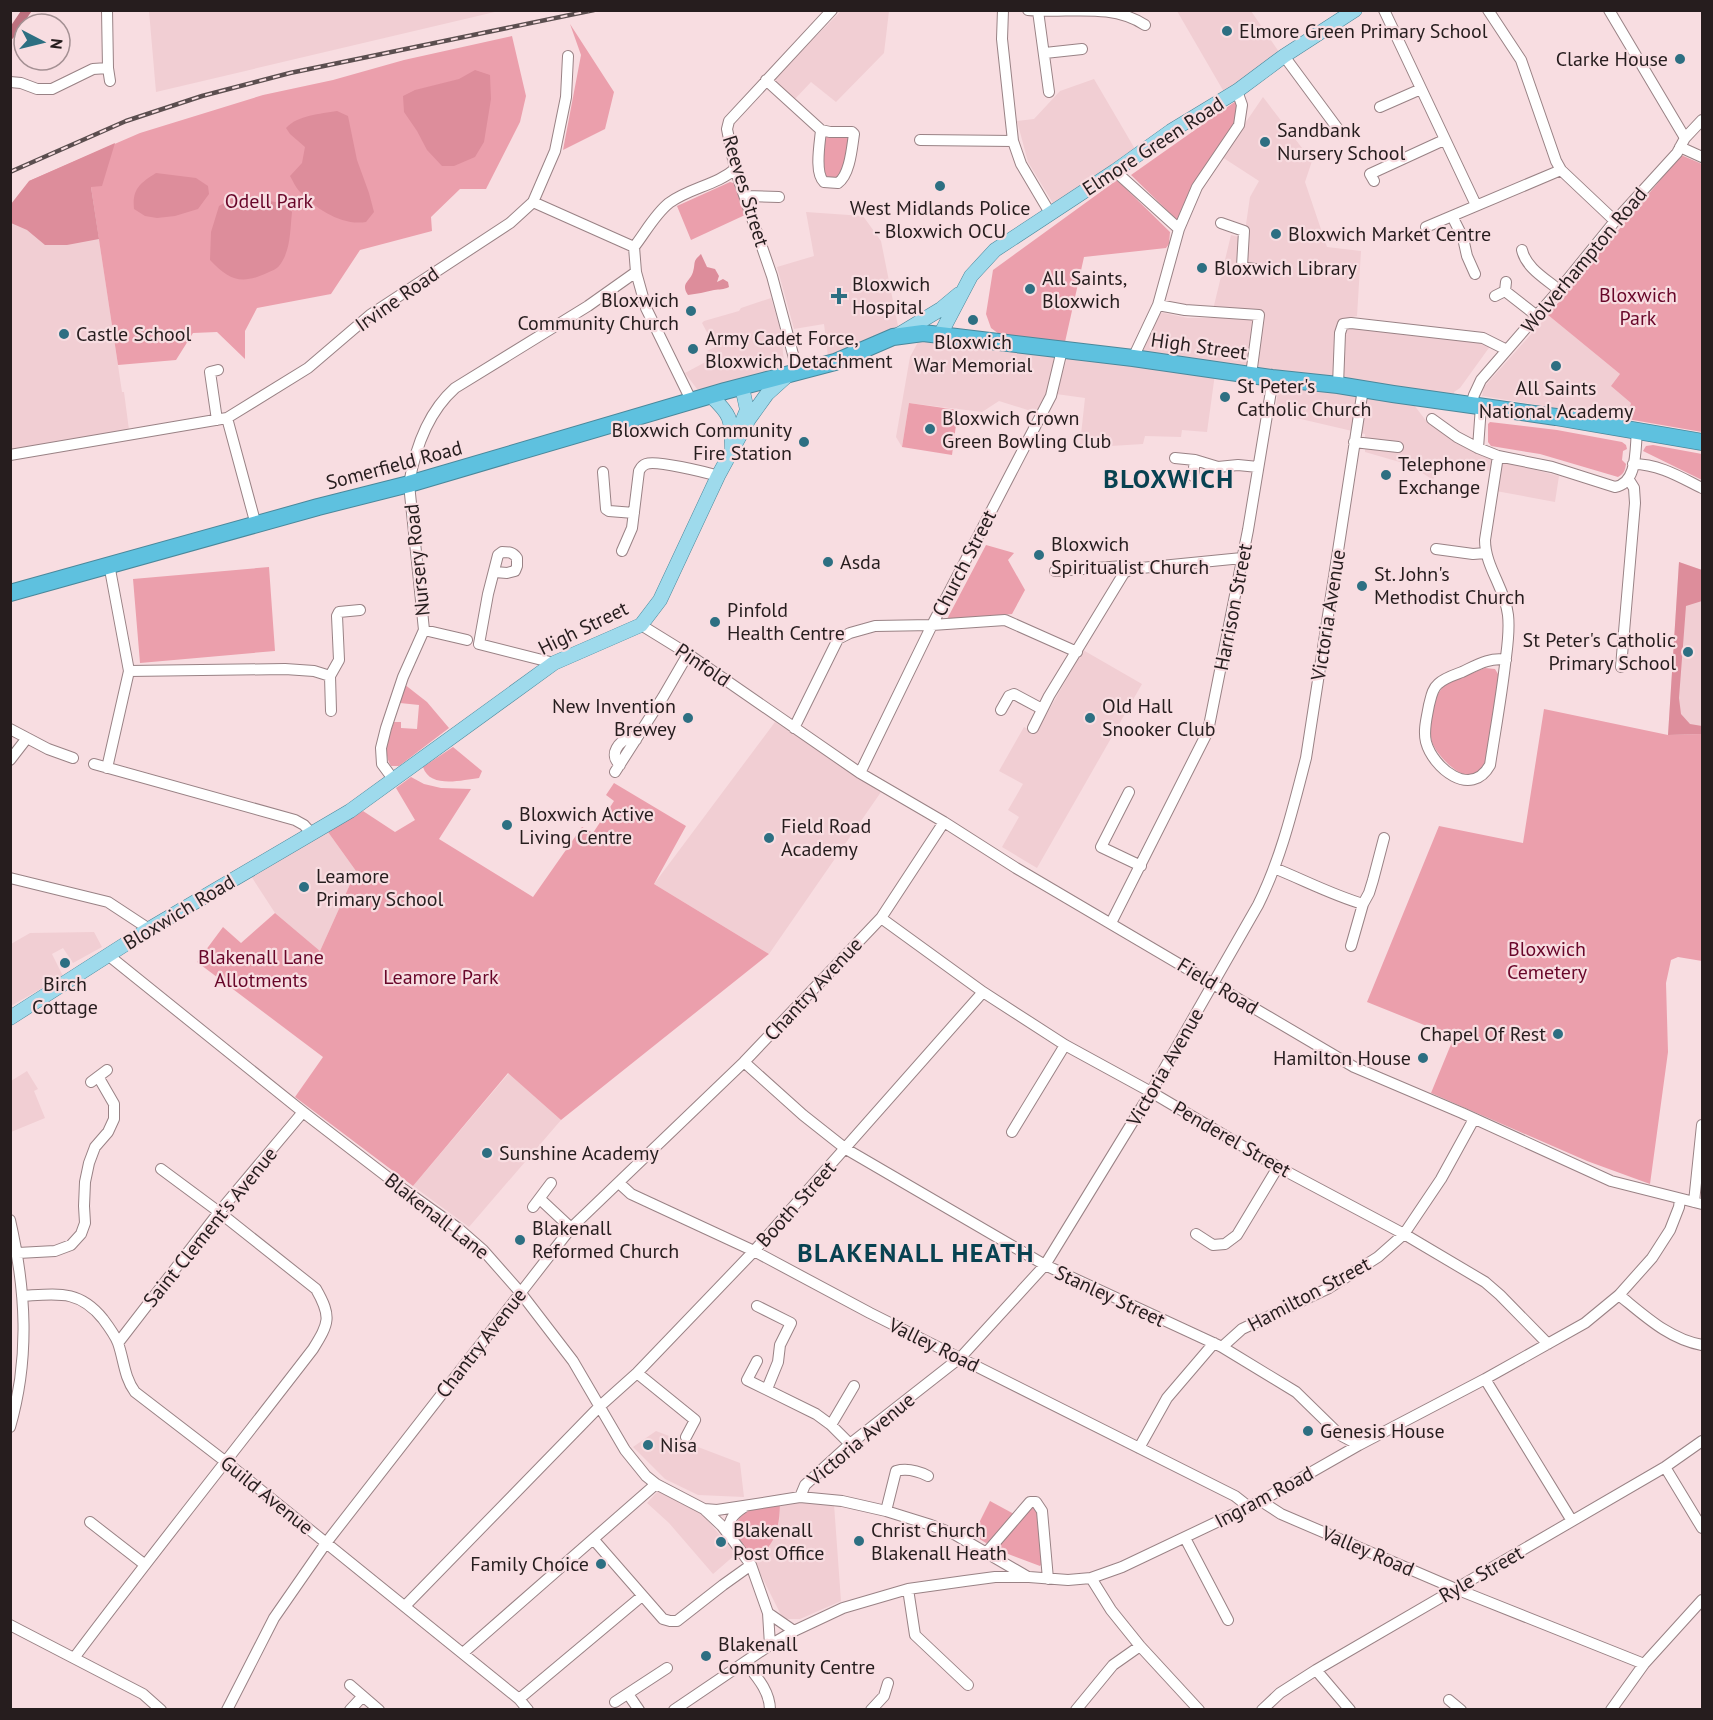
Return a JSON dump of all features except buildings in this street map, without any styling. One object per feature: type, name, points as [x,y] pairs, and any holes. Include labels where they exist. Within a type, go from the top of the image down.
[{"type":"highway","name":"High Street","points":[[793,374],[835,362],[893,337],[923,333],[1133,358],[1251,375],[1272,382],[1363,388],[1702,442]]},
{"type":"highway","name":"Somerfield Road","points":[[10,593],[109,564],[409,484],[793,374]]},
{"type":"main road","name":"Elmore Green Road","points":[[940,335],[962,291],[975,271],[995,250],[1116,171],[1171,131],[1237,91],[1284,56],[1354,10]]},
{"type":"main road","name":"Elmore Green Road","points":[[893,337],[941,309],[962,291]]},
{"type":"main road","name":"High Street","points":[[350,811],[554,663],[641,626],[660,600],[718,476],[749,419],[766,394],[793,374]]},
{"type":"main road","name":"High Street","points":[[732,450],[747,410],[742,387]]},
{"type":"main road","points":[[711,396],[729,417],[732,450]]},
{"type":"main road","name":"Bloxwich Road","points":[[10,1018],[149,929],[350,811]]},
{"type":"street","points":[[107,10],[110,81]]},
{"type":"street","name":"Reeves Street","points":[[793,374],[772,276],[735,169],[727,126],[766,80],[832,10]]},
{"type":"street","points":[[1003,10],[1002,39],[1013,141],[1021,164],[1050,213]]},
{"type":"street","points":[[1384,10],[1476,205]]},
{"type":"street","points":[[1488,10],[1521,60],[1561,170],[1616,221]]},
{"type":"street","points":[[1609,10],[1682,142],[1702,157]]},
{"type":"street","points":[[1049,92],[1045,53],[1033,11],[1109,11],[1126,15],[1146,25]]},
{"type":"street","points":[[1045,53],[1082,49]]},
{"type":"street","name":"Irvine Road","points":[[222,419],[308,368],[370,315],[510,223],[533,202],[555,151],[566,97],[567,56]]},
{"type":"street","points":[[1284,56],[1340,127]]},
{"type":"street","points":[[10,82],[21,82],[37,88],[52,89],[93,69],[108,68]]},
{"type":"street","points":[[766,80],[821,130],[854,134],[852,151],[844,178],[838,183],[821,180],[819,171],[821,130]]},
{"type":"street","points":[[1380,107],[1421,89]]},
{"type":"street","points":[[1133,358],[1158,305],[1179,229],[1197,187],[1239,125],[1242,105],[1237,91]]},
{"type":"street","name":"Wolverhampton Road","points":[[1478,448],[1474,394],[1481,380],[1677,153],[1682,142],[1702,120]]},
{"type":"street","points":[[920,140],[1013,141]]},
{"type":"street","points":[[1374,181],[1370,174],[1444,140]]},
{"type":"street","points":[[692,402],[646,308],[636,272],[634,247],[669,204],[728,175],[735,169]]},
{"type":"street","points":[[1426,227],[1561,170]]},
{"type":"street","points":[[1116,171],[1179,229]]},
{"type":"street","points":[[745,196],[779,197]]},
{"type":"street","points":[[533,202],[634,247]]},
{"type":"street","points":[[1452,216],[1464,238],[1467,256],[1475,274]]},
{"type":"street","points":[[1221,223],[1244,231],[1242,266],[1255,268]]},
{"type":"street","points":[[1522,250],[1528,265],[1559,290]]},
{"type":"street","name":"Nursery Road","points":[[393,779],[382,764],[381,748],[403,677],[424,630],[409,484],[413,460],[423,434],[446,396],[455,388],[588,306],[636,272]]},
{"type":"street","points":[[1502,290],[1537,316]]},
{"type":"street","points":[[1158,305],[1185,310],[1251,311],[1259,315],[1251,375]]},
{"type":"street","points":[[1338,385],[1340,333],[1343,324],[1483,338],[1507,350]]},
{"type":"street","name":"Church Street","points":[[860,773],[932,625],[1051,396],[1062,350]]},
{"type":"street","points":[[209,371],[256,525]]},
{"type":"street","name":"Harrison Street","points":[[1111,923],[1208,731],[1248,530],[1272,382]]},
{"type":"street","name":"Victoria Avenue","points":[[800,1497],[805,1485],[850,1444],[961,1358],[1045,1265],[1151,1092],[1258,905],[1274,868],[1306,758],[1363,388]]},
{"type":"street","points":[[10,455],[222,419]]},
{"type":"street","points":[[1432,419],[1446,424],[1466,442],[1498,456],[1552,467],[1615,487],[1629,480],[1634,464],[1637,431]]},
{"type":"street","points":[[1354,442],[1398,447]]},
{"type":"street","points":[[1498,456],[1485,540],[1486,553],[1507,608],[1509,635],[1506,660],[1490,765],[1485,772],[1472,779],[1464,780],[1451,776],[1436,760],[1426,740],[1427,714],[1434,688],[1445,679],[1483,662],[1497,658],[1506,660]]},
{"type":"street","points":[[1175,458],[1195,460],[1218,467],[1238,465],[1258,467]]},
{"type":"street","points":[[1193,476],[1195,460]]},
{"type":"street","points":[[622,551],[631,534],[641,468],[647,464],[718,476]]},
{"type":"street","points":[[1634,464],[1647,464],[1671,472],[1702,488]]},
{"type":"street","points":[[603,472],[606,508],[609,511],[634,513]]},
{"type":"street","points":[[1621,667],[1635,502],[1634,488],[1629,480]]},
{"type":"street","points":[[1436,549],[1473,554],[1486,553]]},
{"type":"street","points":[[1055,571],[1124,566],[1131,568],[1242,558]]},
{"type":"street","points":[[107,768],[129,671],[109,564]]},
{"type":"street","points":[[1033,728],[1119,579],[1131,568]]},
{"type":"street","points":[[495,572],[488,594],[479,644],[554,663]]},
{"type":"street","points":[[331,711],[330,676],[339,660],[337,616],[339,612],[360,610]]},
{"type":"street","points":[[794,728],[838,639],[875,626],[1005,620],[1077,652]]},
{"type":"street","name":"Pinfold","points":[[641,626],[688,654],[764,707]]},
{"type":"street","points":[[424,630],[467,640]]},
{"type":"street","points":[[618,769],[688,654]]},
{"type":"street","points":[[129,671],[285,669],[314,671],[330,676]]},
{"type":"street","points":[[1001,710],[1009,696],[1014,694],[1042,709]]},
{"type":"street","name":"Field Road","points":[[764,707],[860,773],[944,822],[1016,868],[1354,1067],[1611,1180],[1698,1203]]},
{"type":"street","points":[[10,729],[48,749],[73,758]]},
{"type":"street","points":[[10,760],[27,738]]},
{"type":"street","points":[[94,764],[295,820],[304,825],[312,834]]},
{"type":"street","points":[[1129,792],[1101,847],[1141,866]]},
{"type":"street","name":"Chantry Avenue","points":[[227,1710],[274,1618],[326,1543],[571,1228],[744,1062],[881,918],[944,822]]},
{"type":"street","points":[[1351,946],[1384,838]]},
{"type":"street","points":[[1274,868],[1343,898],[1363,904]]},
{"type":"street","points":[[10,878],[108,902],[149,929]]},
{"type":"street","name":"Penderel Street","points":[[881,918],[983,992],[1065,1045],[1151,1092],[1278,1167],[1404,1234],[1485,1282],[1548,1344]]},
{"type":"street","name":"Blakenall Lane","points":[[108,955],[303,1112],[459,1229],[483,1250],[520,1292],[573,1361],[625,1449],[646,1476],[656,1484],[704,1509],[729,1535],[751,1565],[768,1613],[770,1645]]},
{"type":"street","name":"Booth Street","points":[[405,1606],[599,1407],[637,1373],[754,1251],[983,992]]},
{"type":"street","points":[[1012,1132],[1065,1045]]},
{"type":"street","name":"Stanley Street","points":[[744,1062],[803,1115],[846,1149],[1045,1265],[1218,1345],[1296,1392],[1340,1435],[1359,1445]]},
{"type":"street","points":[[18,1253],[55,1251],[71,1245],[81,1234],[85,1223],[85,1182],[89,1163],[95,1147],[108,1132],[114,1119],[114,1104],[99,1077]]},
{"type":"street","name":"Saint Clement's Avenue","points":[[118,1343],[219,1212],[303,1112]]},
{"type":"street","name":"Hamilton Street","points":[[1139,1448],[1167,1398],[1218,1345],[1242,1329],[1329,1288],[1378,1257],[1404,1234],[1441,1179],[1474,1119]]},
{"type":"street","points":[[1698,1203],[1702,1125]]},
{"type":"street","points":[[1196,1234],[1213,1245],[1225,1244],[1238,1235],[1278,1167]]},
{"type":"street","points":[[74,1658],[144,1564],[226,1462],[312,1349],[324,1332],[327,1321],[325,1305],[316,1289],[161,1169]]},
{"type":"street","points":[[551,1183],[537,1203],[571,1228]]},
{"type":"street","name":"Valley Road","points":[[619,1183],[631,1194],[754,1251],[870,1313],[1235,1496],[1249,1507]]},
{"type":"street","name":"Ingram Road","points":[[674,1710],[770,1645],[843,1608],[908,1589],[995,1577],[1068,1580],[1091,1578],[1122,1567],[1261,1501],[1359,1445],[1585,1323],[1619,1295],[1652,1258],[1670,1230],[1680,1198]]},
{"type":"street","points":[[10,1220],[18,1253],[24,1358],[17,1406],[10,1427]]},
{"type":"street","name":"Guild Avenue","points":[[22,1296],[54,1294],[81,1299],[93,1307],[118,1343],[125,1371],[135,1392],[405,1606],[519,1699],[528,1710]]},
{"type":"street","points":[[1619,1295],[1649,1320],[1676,1338],[1702,1345]]},
{"type":"street","points":[[757,1306],[791,1323],[780,1345],[778,1362],[767,1389]]},
{"type":"street","points":[[757,1361],[747,1380],[816,1414],[850,1444]]},
{"type":"street","points":[[637,1373],[695,1420],[686,1437]]},
{"type":"street","points":[[1485,1379],[1572,1521]]},
{"type":"street","points":[[831,1425],[854,1386]]},
{"type":"street","name":"Ryle Street","points":[[1262,1710],[1280,1693],[1316,1670],[1665,1467],[1702,1442]]},
{"type":"street","points":[[886,1511],[896,1471],[890,1461]]},
{"type":"street","points":[[1665,1467],[1702,1528]]},
{"type":"street","points":[[896,1471],[904,1469],[928,1476]]},
{"type":"street","points":[[463,1653],[656,1484]]},
{"type":"street","points":[[704,1509],[717,1510],[800,1497],[842,1501],[886,1511],[954,1534],[1029,1577]]},
{"type":"street","name":"Valley Road","points":[[1261,1501],[1281,1514],[1456,1589],[1644,1664]]},
{"type":"street","points":[[990,1554],[1030,1502],[1036,1502],[1042,1511],[1048,1579]]},
{"type":"street","points":[[729,1535],[728,1522],[734,1514],[747,1505]]},
{"type":"street","points":[[90,1522],[144,1564]]},
{"type":"street","points":[[1185,1538],[1228,1620]]},
{"type":"street","points":[[594,1540],[663,1619],[670,1621],[677,1621],[751,1565]]},
{"type":"street","points":[[990,1554],[996,1569],[995,1577]]},
{"type":"street","points":[[1091,1578],[1111,1610],[1140,1646],[1199,1710]]},
{"type":"street","points":[[908,1589],[915,1635],[968,1685]]},
{"type":"street","points":[[519,1699],[642,1596]]},
{"type":"street","points":[[1611,1710],[1644,1664],[1702,1600]]},
{"type":"street","points":[[768,1613],[794,1631]]},
{"type":"street","points":[[10,1625],[142,1694],[161,1710]]},
{"type":"street","points":[[1076,1710],[1113,1665],[1140,1646]]},
{"type":"street","points":[[746,1662],[764,1687],[770,1710]]},
{"type":"street","points":[[957,1675],[964,1665]]},
{"type":"street","points":[[615,1702],[667,1668]]},
{"type":"street","points":[[1316,1670],[1350,1710]]},
{"type":"street","points":[[871,1710],[884,1696],[888,1683]]},
{"type":"street","points":[[350,1685],[379,1710]]},
{"type":"street","points":[[628,1694],[639,1710]]},
{"type":"street","points":[[350,1710],[362,1696]]},
{"type":"street","points":[[1449,1700],[1460,1709]]},
{"type":"shaded area","points":[[149,10],[499,11],[156,92]]},
{"type":"shaded area","points":[[841,11],[889,11],[884,53],[836,102],[811,82],[794,100],[772,81]]},
{"type":"shaded area","name":"Elmore Green Primary School","points":[[1177,11],[1251,11],[1279,52],[1224,92]]},
{"type":"shaded area","points":[[1094,79],[1135,149],[1054,205],[1028,162],[1017,121],[1034,119],[1060,91]]},
{"type":"shaded area","points":[[1263,97],[1312,161],[1305,182],[1327,247],[1361,251],[1357,316],[1344,319],[1334,381],[1142,353],[1159,312],[1188,318],[1211,318],[1231,235],[1244,238],[1250,197],[1259,181],[1222,157]]},
{"type":"shaded area","name":"Castle School","points":[[91,186],[129,430],[11,450],[10,204]]},
{"type":"shaded area","name":"Bloxwich Hospital","points":[[806,212],[863,216],[881,241],[899,331],[828,357],[824,324],[794,329],[777,267],[814,256]]},
{"type":"shaded area","points":[[771,298],[781,332],[784,362],[775,369],[702,391],[697,389],[685,373],[713,358],[707,351],[715,347],[702,323]]},
{"type":"shaded area","name":"All Saints National Academy","points":[[1548,315],[1620,374],[1631,403],[1627,419],[1482,396],[1484,387]]},
{"type":"shaded area","points":[[1355,328],[1479,340],[1491,345],[1460,388],[1454,392],[1454,396],[1342,382],[1344,331]]},
{"type":"shaded area","points":[[929,339],[1056,357],[1046,396],[1037,413],[999,401],[982,412],[909,403],[902,447],[896,437],[910,357],[918,342]]},
{"type":"shaded area","points":[[1067,358],[1215,374],[1207,432],[1182,430],[1181,437],[1145,436],[1143,444],[1111,446],[1080,444],[1085,398],[1056,394]]},
{"type":"shaded area","points":[[1279,382],[1414,405],[1427,422],[1474,452],[1559,476],[1555,502],[1496,491],[1499,472],[1440,462],[1433,480],[1410,465],[1365,452],[1365,434],[1275,413]]},
{"type":"shaded area","name":"St Peter's Catholic Primary School","points":[[1679,562],[1702,570],[1702,734],[1668,735]]},
{"type":"shaded area","points":[[1083,650],[1142,684],[1037,868],[1002,847],[1019,817],[1008,810],[1023,784],[999,771],[1024,727],[1036,733]]},
{"type":"shaded area","name":"Field Road Academy","points":[[775,722],[881,792],[769,954],[654,884]]},
{"type":"shaded area","name":"Leamore Primary School","points":[[328,832],[356,871],[320,951],[275,913],[251,876]]},
{"type":"shaded area","points":[[94,932],[102,947],[73,963],[63,948],[52,954],[63,976],[11,1006],[11,944],[30,933]]},
{"type":"shaded area","points":[[27,1071],[38,1089],[34,1091],[45,1118],[11,1132],[11,1081]]},
{"type":"shaded area","name":"Sunshine Academy","points":[[509,1073],[561,1120],[469,1227],[413,1186]]},
{"type":"shaded area","points":[[656,1431],[740,1463],[744,1497],[698,1495],[665,1479],[633,1447]]},
{"type":"shaded area","points":[[658,1491],[702,1514],[736,1554],[713,1574],[669,1523],[647,1503]]},
{"type":"shaded area","points":[[800,1501],[834,1504],[841,1601],[800,1619],[783,1619],[755,1563],[769,1547],[779,1523],[780,1504]]},
{"type":"green space","points":[[570,24],[614,92],[605,129],[563,150],[581,55]]},
{"type":"green space","name":"Odell Park","points":[[512,36],[526,96],[520,122],[486,189],[460,189],[431,217],[432,231],[360,250],[331,294],[257,308],[245,331],[245,359],[217,332],[193,333],[176,360],[118,365],[91,187],[29,181],[140,133],[263,95]]},
{"type":"green space","points":[[475,70],[490,75],[491,99],[484,142],[475,157],[454,166],[442,166],[427,150],[404,112],[403,96],[415,90],[459,79]]},
{"type":"green space","points":[[1236,101],[1239,106],[1237,119],[1177,220],[1131,175]]},
{"type":"green space","points":[[337,111],[348,116],[357,160],[374,212],[366,222],[357,223],[330,215],[300,192],[290,176],[302,163],[305,147],[286,128],[303,118]]},
{"type":"green space","points":[[823,134],[852,134],[840,180],[822,177]]},
{"type":"green space","points":[[115,143],[102,186],[91,187],[99,239],[67,245],[45,245],[27,230],[11,223],[11,204],[29,181]]},
{"type":"green space","name":"Bloxwich Park","points":[[1681,155],[1702,164],[1702,432],[1627,419],[1631,403],[1611,386],[1620,374],[1548,315]]},
{"type":"green space","points":[[156,173],[196,178],[208,186],[209,194],[198,209],[175,216],[157,218],[145,216],[134,209],[134,196],[138,187]]},
{"type":"green space","points":[[1117,180],[1170,232],[1169,244],[1166,248],[1084,257],[1065,342],[999,334],[991,328],[986,314],[993,270]]},
{"type":"green space","points":[[730,182],[737,184],[745,215],[691,240],[677,206]]},
{"type":"green space","points":[[234,197],[286,204],[292,212],[289,240],[283,260],[275,269],[250,279],[230,276],[210,260],[211,232],[219,206]]},
{"type":"green space","points":[[701,254],[707,267],[715,269],[719,276],[717,282],[723,279],[728,282],[729,287],[688,295],[685,285],[692,275],[695,261]]},
{"type":"green space","name":"Bloxwich Crown Green Bowling Club","points":[[909,403],[958,410],[952,455],[902,447]]},
{"type":"green space","points":[[1490,422],[1557,430],[1622,442],[1627,449],[1623,451],[1622,460],[1626,464],[1625,470],[1618,477],[1540,454],[1491,446],[1488,442]]},
{"type":"green space","points":[[1653,445],[1702,454],[1702,480],[1643,451],[1646,446]]},
{"type":"green space","points":[[986,545],[1014,553],[1008,560],[1025,590],[1012,614],[946,621]]},
{"type":"green space","points":[[1679,562],[1702,570],[1702,601],[1686,606],[1679,698],[1681,714],[1690,724],[1702,726],[1702,734],[1668,735]]},
{"type":"green space","points":[[269,567],[275,651],[140,663],[133,579]]},
{"type":"green space","points":[[1485,668],[1495,669],[1501,679],[1488,763],[1478,773],[1464,774],[1442,758],[1434,747],[1430,729],[1432,714],[1442,688]]},
{"type":"green space","points":[[404,684],[427,702],[449,728],[399,766],[391,766],[387,750],[394,722],[401,722],[401,728],[417,729],[419,705],[400,703]]},
{"type":"green space","name":"Bloxwich Cemetery","points":[[1544,709],[1668,735],[1702,734],[1702,961],[1678,957],[1671,960],[1666,983],[1668,1052],[1650,1184],[1587,1161],[1431,1093],[1454,1037],[1367,1002],[1439,826],[1523,843]]},
{"type":"green space","points":[[453,747],[482,771],[479,778],[447,782],[439,781],[427,774],[423,767]]},
{"type":"green space","name":"Leamore Park","points":[[411,777],[424,784],[441,788],[471,789],[439,839],[533,897],[582,827],[593,833],[614,801],[606,795],[614,783],[686,826],[654,884],[769,954],[561,1120],[508,1073],[413,1186],[295,1097],[323,1057],[197,962],[223,927],[241,943],[275,913],[320,951],[356,871],[328,832],[363,811],[395,832],[415,820],[396,788]]},
{"type":"green space","points":[[990,1501],[1014,1514],[991,1542],[986,1543],[973,1535]]},
{"type":"green space","points":[[780,1504],[775,1536],[755,1563],[734,1536],[739,1519],[749,1511]]},
{"type":"green space","points":[[1031,1507],[1039,1512],[1043,1562],[1040,1566],[995,1549]]},
{"type":"waterway","points":[[10,35],[27,10]]},
{"type":"railway","points":[[10,172],[126,121],[202,96],[290,73],[594,10]]},
{"type":"place","name":"Elmore Green Primary School","points":[[1227,31]]},
{"type":"place","name":"Clarke House","points":[[1680,59]]},
{"type":"place","name":"Sandbank Nursery School","points":[[1265,142]]},
{"type":"place","name":"West Midlands Police - Bloxwich OCU","points":[[940,186]]},
{"type":"place","name":"Bloxwich Market Centre","points":[[1276,234]]},
{"type":"place","name":"Bloxwich Library","points":[[1202,268]]},
{"type":"place","name":"All Saints, Bloxwich","points":[[1030,289]]},
{"type":"place","name":"Bloxwich Hospital","points":[[839,296]]},
{"type":"place","name":"Bloxwich Community Church","points":[[691,311]]},
{"type":"place","name":"Bloxwich War Memorial","points":[[973,320]]},
{"type":"place","name":"Castle School","points":[[64,334]]},
{"type":"place","name":"Army Cadet Force, Bloxwich Detachment","points":[[693,349]]},
{"type":"place","name":"All Saints National Academy","points":[[1556,366]]},
{"type":"place","name":"St Peter's Catholic Church","points":[[1225,397]]},
{"type":"place","name":"Bloxwich Crown Green Bowling Club","points":[[930,429]]},
{"type":"place","name":"Bloxwich Community Fire Station","points":[[804,442]]},
{"type":"place","name":"Telephone Exchange","points":[[1386,475]]},
{"type":"place","name":"Bloxwich Spiritualist Church","points":[[1039,555]]},
{"type":"place","name":"Asda","points":[[828,562]]},
{"type":"place","name":"St. John's Methodist Church","points":[[1362,586]]},
{"type":"place","name":"Pinfold Health Centre","points":[[715,622]]},
{"type":"place","name":"St Peter's Catholic Primary School","points":[[1688,652]]},
{"type":"place","name":"New Invention Brewey","points":[[688,718]]},
{"type":"place","name":"Old Hall Snooker Club","points":[[1090,718]]},
{"type":"place","name":"Bloxwich Active Living Centre","points":[[507,825]]},
{"type":"place","name":"Field Road Academy","points":[[769,838]]},
{"type":"place","name":"Leamore Primary School","points":[[304,887]]},
{"type":"place","name":"Birch Cottage","points":[[65,963]]},
{"type":"place","name":"Chapel Of Rest","points":[[1558,1034]]},
{"type":"place","name":"Hamilton House","points":[[1423,1058]]},
{"type":"place","name":"Sunshine Academy","points":[[487,1153]]},
{"type":"place","name":"Blakenall Reformed Church","points":[[520,1240]]},
{"type":"place","name":"Genesis House","points":[[1308,1431]]},
{"type":"place","name":"Nisa","points":[[648,1445]]},
{"type":"place","name":"Christ Church Blakenall Heath","points":[[859,1541]]},
{"type":"place","name":"Blakenall Post Office","points":[[721,1542]]},
{"type":"place","name":"Family Choice","points":[[601,1564]]},
{"type":"place","name":"Blakenall Community Centre","points":[[706,1656]]},
{"type":"district","name":"BLOXWICH","points":[[1169,478]]},
{"type":"district","name":"BLAKENALL HEATH","points":[[916,1252]]},
{"type":"park label","name":"Blakenall Lane Allotments","points":[[261,968]]}]
